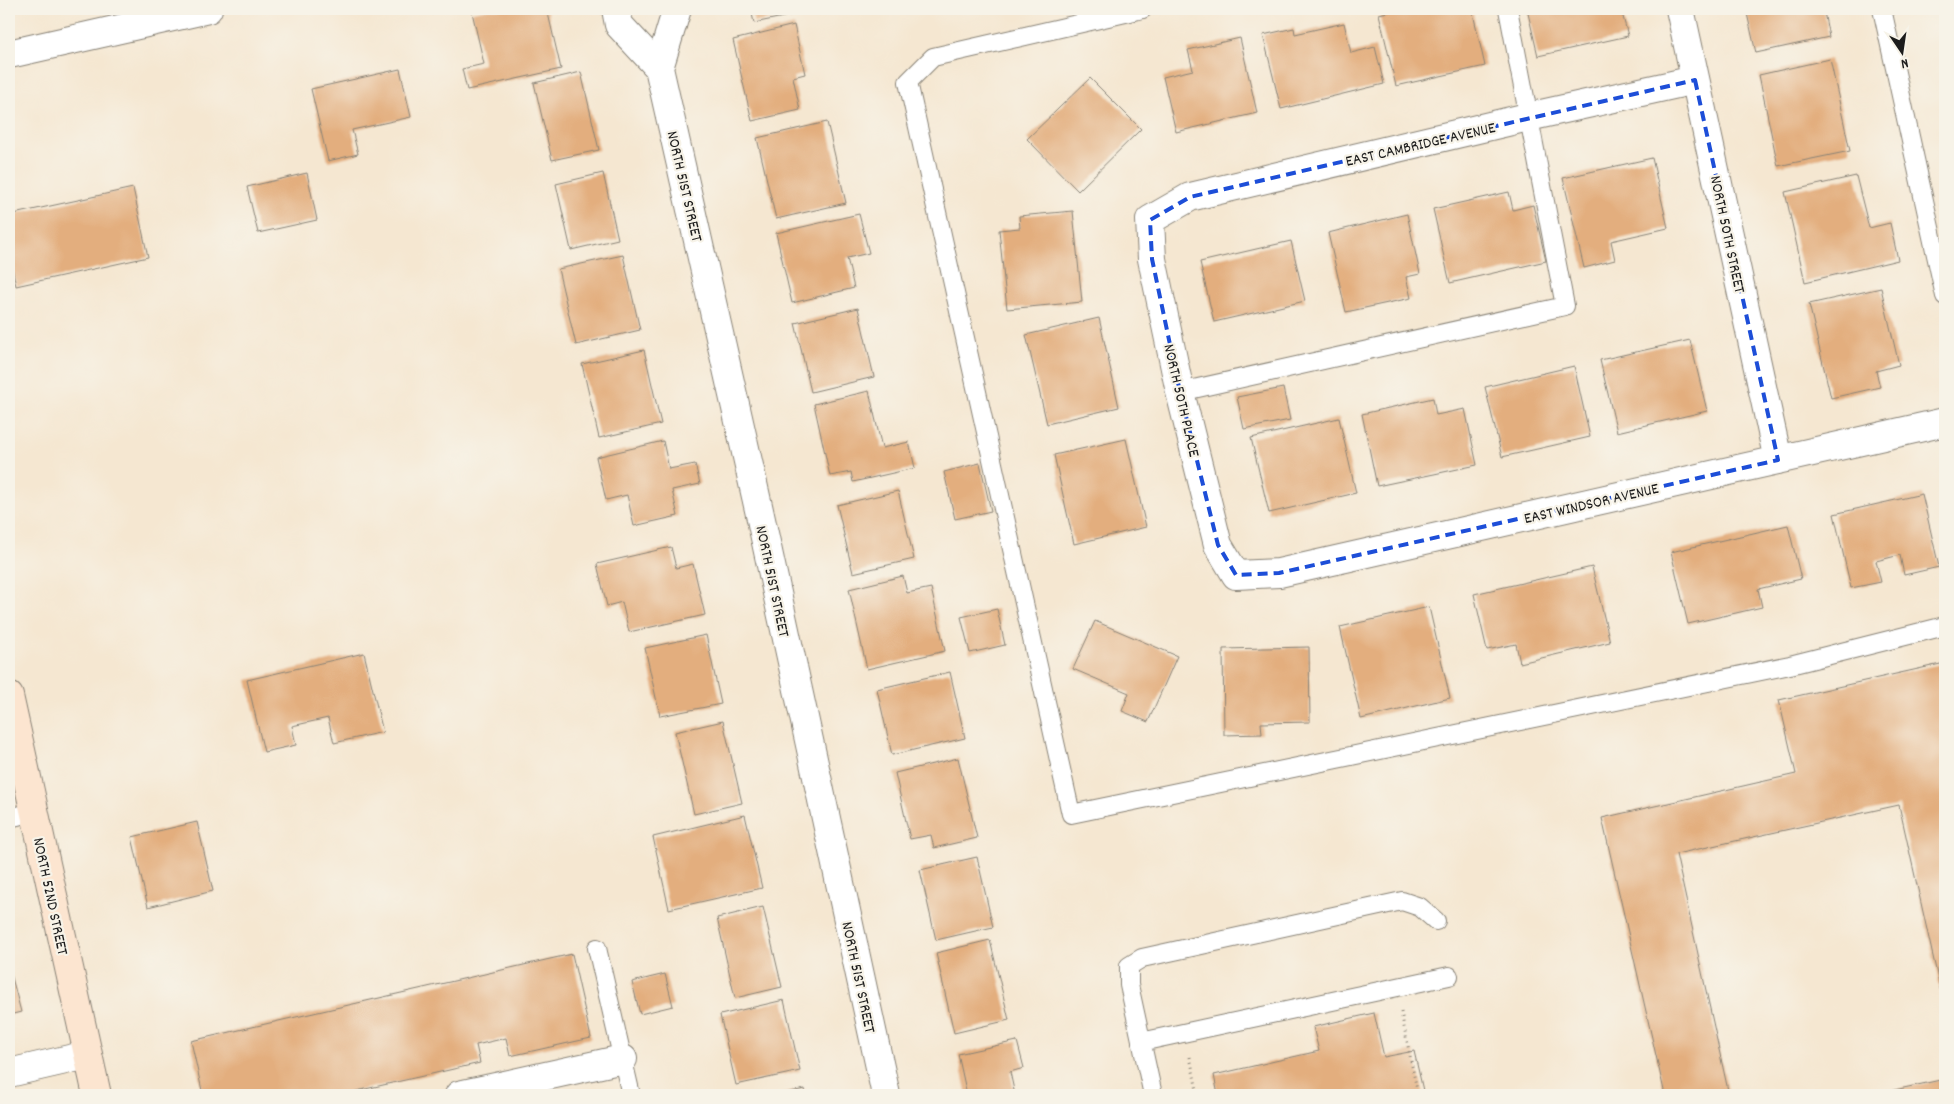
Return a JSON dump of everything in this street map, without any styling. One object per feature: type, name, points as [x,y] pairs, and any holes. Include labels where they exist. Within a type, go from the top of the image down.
[{"type":"main road","name":"NORTH 52ND STREET","points":[[9,696],[21,815],[97,1095]]},
{"type":"street","points":[[9,54],[208,9]]},
{"type":"street","name":"NORTH 51ST STREET","points":[[616,9],[620,25],[659,68],[761,520],[886,1095]]},
{"type":"street","name":"NORTH 51ST STREET","points":[[659,68],[677,9]]},
{"type":"street","name":"NORTH 50TH STREET","points":[[1680,9],[1778,460]]},
{"type":"street","name":"EAST CAMBRIDGE AVENUE","points":[[1150,220],[1190,197],[1528,117],[1695,80]]},
{"type":"street","name":"NORTH 50TH PLACE","points":[[1150,220],[1152,259],[1180,392],[1218,545],[1236,575]]},
{"type":"street","name":"EAST WINDSOR AVENUE","points":[[1236,575],[1279,573],[1945,422]]},
{"type":"street","points":[[9,1073],[87,1055]]},
{"type":"street","points":[[459,1095],[623,1059]]},
{"type":"lane","points":[[1144,9],[933,57],[908,82],[1071,814],[1790,665],[1945,626]]},
{"type":"lane","points":[[1180,392],[1565,306],[1508,9]]},
{"type":"lane","points":[[1882,9],[1945,296]]},
{"type":"lane","points":[[1152,1095],[1129,985],[1129,966],[1142,958],[1402,901],[1420,907],[1436,921]]},
{"type":"lane","points":[[598,948],[631,1095]]},
{"type":"lane","points":[[1141,1042],[1449,976]]},
{"type":"path","points":[[1396,987],[1418,1095]]},
{"type":"path","points":[[1184,1032],[1198,1095]]},
{"type":"highlighted area","points":[[1695,80],[1778,460],[1279,573],[1236,575],[1218,545],[1180,392],[1152,259],[1150,220],[1190,197]]},
{"type":"building","points":[[488,9],[547,9],[561,69],[467,90],[462,69],[484,64],[472,12]]},
{"type":"building","points":[[751,9],[817,9],[817,10],[754,23]]},
{"type":"building","points":[[1401,9],[1472,9],[1485,66],[1396,86],[1379,14]]},
{"type":"building","points":[[1527,9],[1621,9],[1628,36],[1538,56]]},
{"type":"building","points":[[1746,9],[1832,9],[1824,12],[1829,37],[1756,53]]},
{"type":"building","points":[[1344,23],[1351,53],[1375,47],[1384,84],[1281,109],[1263,35],[1294,28],[1295,34]]},
{"type":"building","points":[[794,25],[805,74],[793,77],[800,110],[752,121],[733,40]]},
{"type":"building","points":[[1240,38],[1257,113],[1176,132],[1163,77],[1193,70],[1188,50]]},
{"type":"building","points":[[1830,59],[1850,151],[1778,166],[1759,75]]},
{"type":"building","points":[[400,69],[411,117],[352,130],[358,154],[328,161],[311,89]]},
{"type":"building","points":[[581,72],[599,150],[552,160],[534,83]]},
{"type":"building","points":[[1090,78],[1141,129],[1078,191],[1027,139]]},
{"type":"building","points":[[827,122],[846,203],[776,219],[757,138]]},
{"type":"building","points":[[1652,158],[1668,228],[1611,241],[1615,260],[1584,268],[1563,178]]},
{"type":"building","points":[[307,173],[317,220],[258,233],[247,187]]},
{"type":"building","points":[[603,173],[618,239],[571,250],[556,184]]},
{"type":"building","points":[[1856,176],[1869,228],[1890,223],[1898,260],[1805,282],[1785,192]]},
{"type":"building","points":[[133,188],[148,257],[16,286],[9,253],[9,215]]},
{"type":"building","points":[[1509,192],[1513,210],[1533,205],[1546,261],[1450,283],[1433,209]]},
{"type":"building","points":[[1073,211],[1082,302],[1007,309],[999,230],[1020,228],[1019,216]]},
{"type":"building","points":[[859,214],[869,253],[847,258],[854,288],[792,303],[776,233]]},
{"type":"building","points":[[1407,214],[1420,274],[1406,277],[1411,298],[1346,312],[1328,233]]},
{"type":"building","points":[[1291,241],[1305,301],[1214,322],[1200,262]]},
{"type":"building","points":[[623,255],[640,330],[576,345],[558,269]]},
{"type":"building","points":[[1881,288],[1899,365],[1876,371],[1880,387],[1831,398],[1809,304]]},
{"type":"building","points":[[858,308],[874,377],[811,392],[795,323]]},
{"type":"building","points":[[1099,318],[1119,407],[1047,424],[1026,335]]},
{"type":"building","points":[[1690,340],[1707,411],[1617,432],[1600,360]]},
{"type":"building","points":[[644,350],[661,424],[599,438],[582,364]]},
{"type":"building","points":[[1574,366],[1590,437],[1502,457],[1485,387]]},
{"type":"building","points":[[1283,388],[1290,420],[1244,429],[1237,397]]},
{"type":"building","points":[[869,391],[882,448],[909,442],[915,468],[853,482],[851,472],[830,476],[814,404]]},
{"type":"building","points":[[1433,398],[1436,415],[1465,409],[1477,465],[1377,486],[1362,414]]},
{"type":"building","points":[[1339,418],[1356,493],[1269,513],[1251,438]]},
{"type":"building","points":[[1126,439],[1146,527],[1074,544],[1054,455]]},
{"type":"building","points":[[663,441],[669,469],[695,464],[700,484],[672,490],[678,516],[634,526],[627,495],[606,500],[596,457]]},
{"type":"building","points":[[980,463],[991,511],[955,519],[944,472]]},
{"type":"building","points":[[898,491],[914,559],[853,573],[837,505]]},
{"type":"building","points":[[1922,494],[1939,567],[1904,575],[1900,555],[1876,561],[1881,582],[1851,588],[1834,514]]},
{"type":"building","points":[[1788,525],[1801,579],[1758,589],[1762,607],[1688,624],[1671,552]]},
{"type":"building","points":[[671,547],[676,568],[693,564],[705,615],[629,632],[622,602],[607,606],[597,564]]},
{"type":"building","points":[[1592,567],[1610,642],[1520,663],[1516,644],[1487,650],[1474,594]]},
{"type":"building","points":[[903,576],[907,593],[931,588],[945,651],[867,669],[849,589]]},
{"type":"building","points":[[1429,607],[1450,698],[1361,719],[1340,627]]},
{"type":"building","points":[[997,609],[1005,645],[970,653],[961,617]]},
{"type":"building","points":[[1095,621],[1177,656],[1148,722],[1122,711],[1129,693],[1073,669]]},
{"type":"building","points":[[706,635],[721,704],[660,716],[645,648]]},
{"type":"building","points":[[1309,647],[1310,722],[1261,723],[1262,734],[1224,735],[1223,649]]},
{"type":"building","points":[[364,653],[383,732],[334,743],[328,718],[292,726],[296,745],[264,752],[247,680]]},
{"type":"building","points":[[1945,663],[1945,1010],[1899,805],[1676,854],[1729,1095],[1665,1095],[1602,818],[1796,774],[1779,700]]},
{"type":"building","points":[[950,672],[965,738],[892,755],[877,689]]},
{"type":"building","points":[[723,721],[742,803],[694,814],[675,732]]},
{"type":"building","points":[[958,758],[977,838],[934,848],[931,835],[910,839],[895,773]]},
{"type":"building","points":[[745,815],[762,888],[669,909],[653,837]]},
{"type":"building","points":[[197,822],[213,891],[148,907],[132,837]]},
{"type":"building","points":[[977,857],[993,927],[936,940],[920,870]]},
{"type":"building","points":[[763,907],[782,987],[735,998],[717,918]]},
{"type":"building","points":[[990,940],[1009,1020],[954,1033],[936,953]]},
{"type":"building","points":[[572,954],[591,1038],[510,1056],[506,1038],[476,1045],[480,1063],[339,1095],[203,1095],[191,1041]]},
{"type":"building","points":[[9,966],[21,1012],[9,1015]]},
{"type":"building","points":[[665,974],[673,1006],[640,1014],[632,982]]},
{"type":"building","points":[[784,1000],[800,1071],[736,1085],[720,1015]]},
{"type":"building","points":[[1374,1013],[1384,1057],[1414,1051],[1424,1095],[1218,1095],[1214,1075],[1319,1051],[1313,1027]]},
{"type":"building","points":[[1017,1041],[1024,1068],[1010,1072],[1015,1095],[967,1095],[958,1054]]},
{"type":"building","points":[[1945,1079],[1945,1095],[1876,1095],[1876,1094]]},
{"type":"building","points":[[805,1089],[806,1095],[781,1095],[781,1094]]}]
